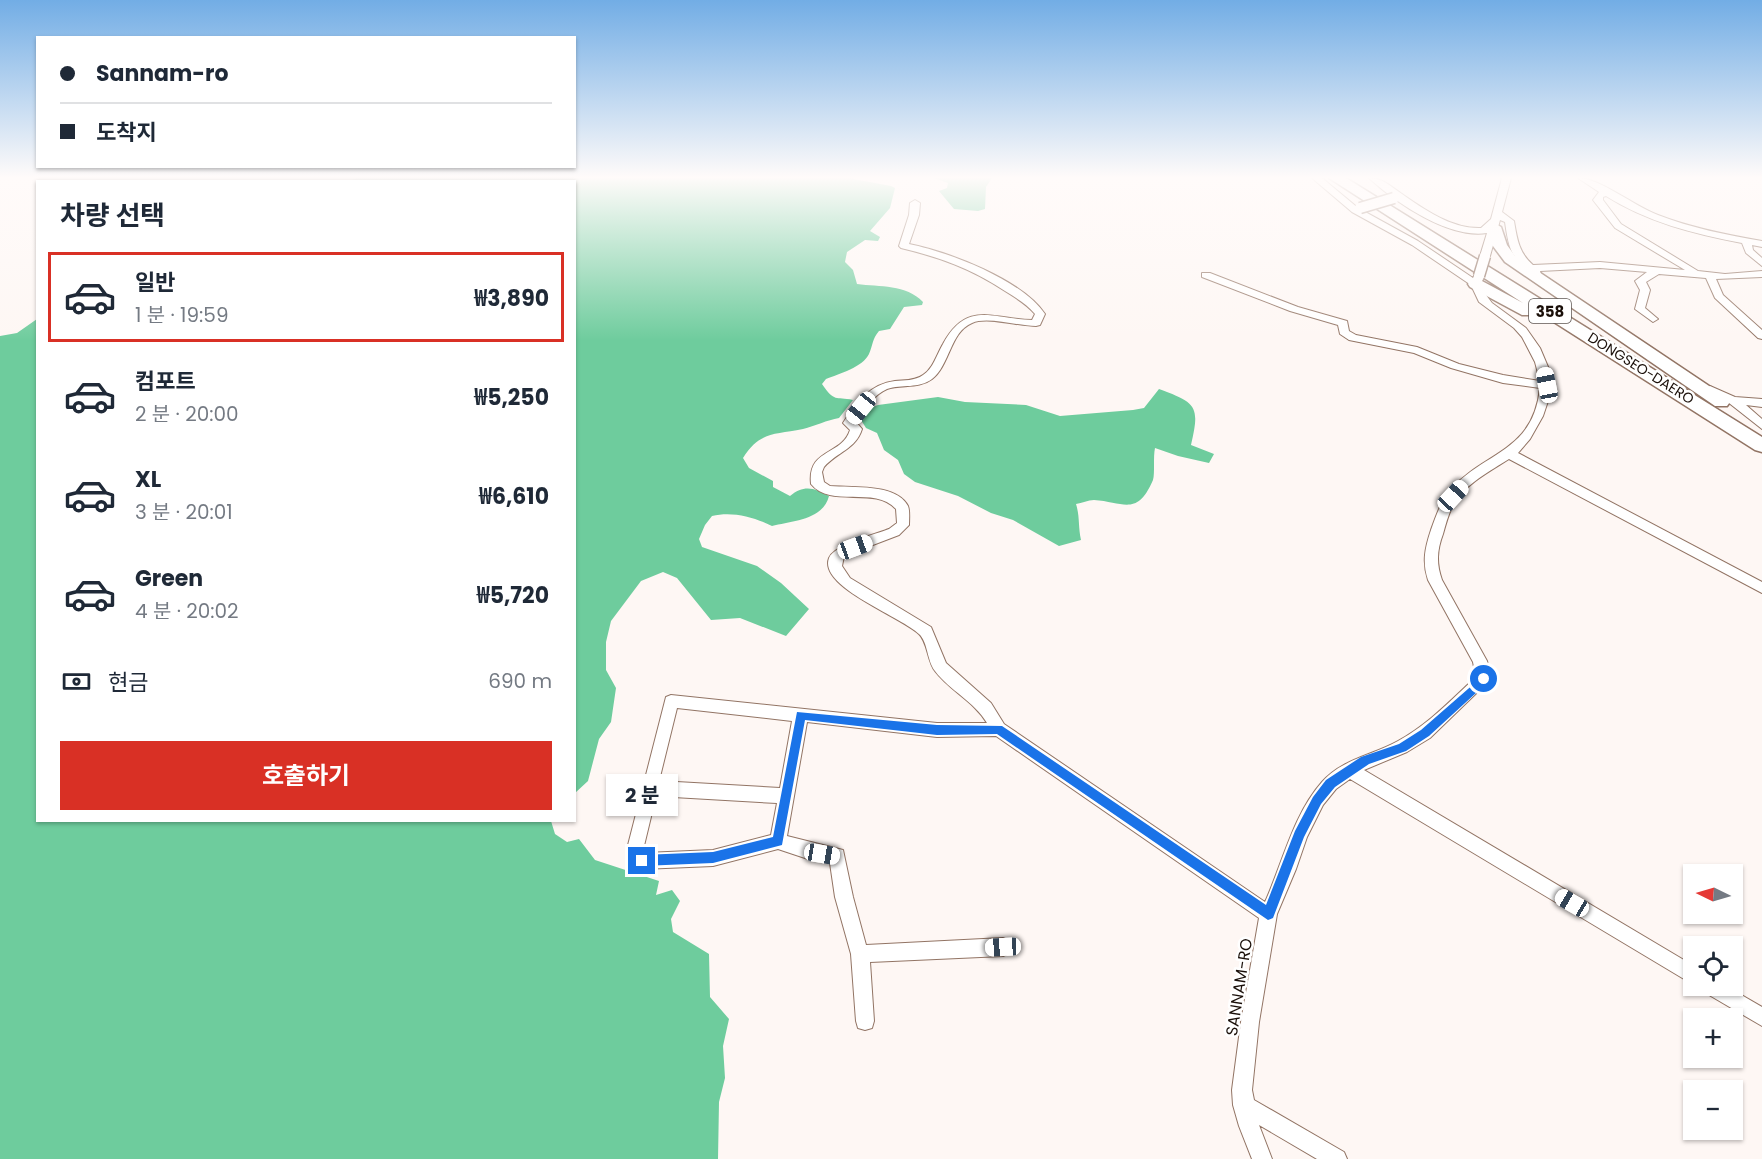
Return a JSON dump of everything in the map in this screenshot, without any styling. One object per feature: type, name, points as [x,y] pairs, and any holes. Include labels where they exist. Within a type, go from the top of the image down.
[{"type":"highway","name":"DONGSEO-DAERO","points":[[1424,232],[1762,446]]},
{"type":"highway","name":"DONGSEO-DAERO","points":[[1437,232],[1762,434]]},
{"type":"highway","points":[[1499,232],[1506,255],[1545,285]]},
{"type":"highway","points":[[1486,253],[1545,285],[1762,426]]},
{"type":"highway","points":[[1478,280],[1530,313],[1693,407],[1762,453]]},
{"type":"street","points":[[908,232],[904,246],[929,250],[976,267],[1031,303],[1040,314],[1039,320],[1036,323],[1027,324],[983,319],[967,321],[959,328],[930,375],[922,380],[883,387],[873,392],[849,423],[856,429],[855,434],[844,447],[821,463],[816,472],[816,479],[827,489],[849,493],[886,494],[902,504],[905,511],[903,525],[894,532],[839,553],[835,559],[835,567],[845,582],[926,631],[940,667],[986,708],[999,729],[1268,914]]},
{"type":"street","points":[[1397,232],[1478,280]]},
{"type":"street","points":[[1456,232],[1486,253]]},
{"type":"street","points":[[1492,232],[1475,287],[1478,296],[1485,303],[1518,327]]},
{"type":"street","points":[[1511,232],[1519,258],[1568,296],[1708,390],[1733,400],[1762,403]]},
{"type":"street","points":[[1628,232],[1695,274]]},
{"type":"street","points":[[1701,232],[1762,244]]},
{"type":"street","points":[[1746,242],[1749,251],[1762,263]]},
{"type":"street","points":[[1532,268],[1600,265],[1725,278],[1762,274]]},
{"type":"street","points":[[1653,319],[1640,309],[1645,290],[1640,281],[1655,272],[1655,269]]},
{"type":"street","points":[[1206,275],[1294,309],[1343,323],[1344,332],[1353,338],[1418,350],[1455,366],[1492,377],[1547,386],[1539,360],[1513,320],[1513,313],[1530,313]]},
{"type":"street","points":[[1710,276],[1719,296],[1762,336]]},
{"type":"street","name":"SANNAM-RO","points":[[1262,1159],[1243,1105],[1242,1090],[1250,1022],[1268,914],[1299,835],[1317,800],[1330,783],[1365,761],[1402,747],[1425,733],[1484,679],[1480,661],[1435,580],[1429,560],[1435,537],[1453,496],[1477,472],[1524,440],[1544,402],[1547,386]]},
{"type":"street","points":[[1733,400],[1762,426]]},
{"type":"street","points":[[1508,453],[1762,588]]},
{"type":"street","points":[[866,1022],[860,954],[844,897],[837,856],[808,851],[778,841],[713,858],[642,861],[634,853],[671,701],[937,730],[999,729]]},
{"type":"street","points":[[778,841],[801,715]]},
{"type":"street","points":[[1349,770],[1683,969]]},
{"type":"street","points":[[650,788],[786,796]]},
{"type":"street","points":[[860,954],[1003,947]]},
{"type":"street","points":[[1727,996],[1762,1017]]},
{"type":"street","points":[[1243,1105],[1337,1159]]},
{"type":"green space","points":[[576,232],[872,232],[880,237],[878,241],[865,240],[847,252],[845,262],[853,270],[857,284],[901,289],[916,296],[923,302],[922,305],[904,307],[890,329],[879,331],[869,354],[862,363],[826,379],[822,384],[833,396],[853,400],[839,418],[803,429],[768,436],[755,443],[743,458],[749,468],[773,481],[773,487],[790,496],[800,490],[814,489],[829,496],[826,504],[814,515],[772,526],[743,516],[727,514],[712,516],[699,539],[702,547],[757,566],[781,583],[809,609],[786,636],[740,618],[711,620],[677,578],[663,572],[641,581],[611,621],[606,642],[606,670],[616,688],[611,722],[599,739],[588,781],[576,792]]},
{"type":"green space","points":[[36,320],[36,822],[551,822],[555,834],[567,842],[579,839],[595,860],[659,881],[656,895],[672,890],[680,901],[671,919],[673,932],[709,954],[710,997],[729,1019],[723,1046],[725,1078],[719,1102],[718,1159],[0,1159],[0,336],[17,333]]},
{"type":"green space","points":[[1159,389],[1181,398],[1193,408],[1195,422],[1191,445],[1214,454],[1209,463],[1155,448],[1153,480],[1141,499],[1129,505],[1094,500],[1076,504],[1081,540],[1059,546],[1013,520],[991,513],[958,496],[915,482],[904,474],[898,460],[884,450],[877,433],[866,428],[861,420],[867,409],[878,405],[938,397],[965,402],[1026,405],[1060,416],[1133,410],[1144,408]]},
{"type":"route","points":[[642,861],[713,858],[778,841],[801,715],[937,730],[999,729],[1268,914],[1288,869],[1299,835],[1317,800],[1330,783],[1365,761],[1402,747],[1425,733],[1484,679]]}]
